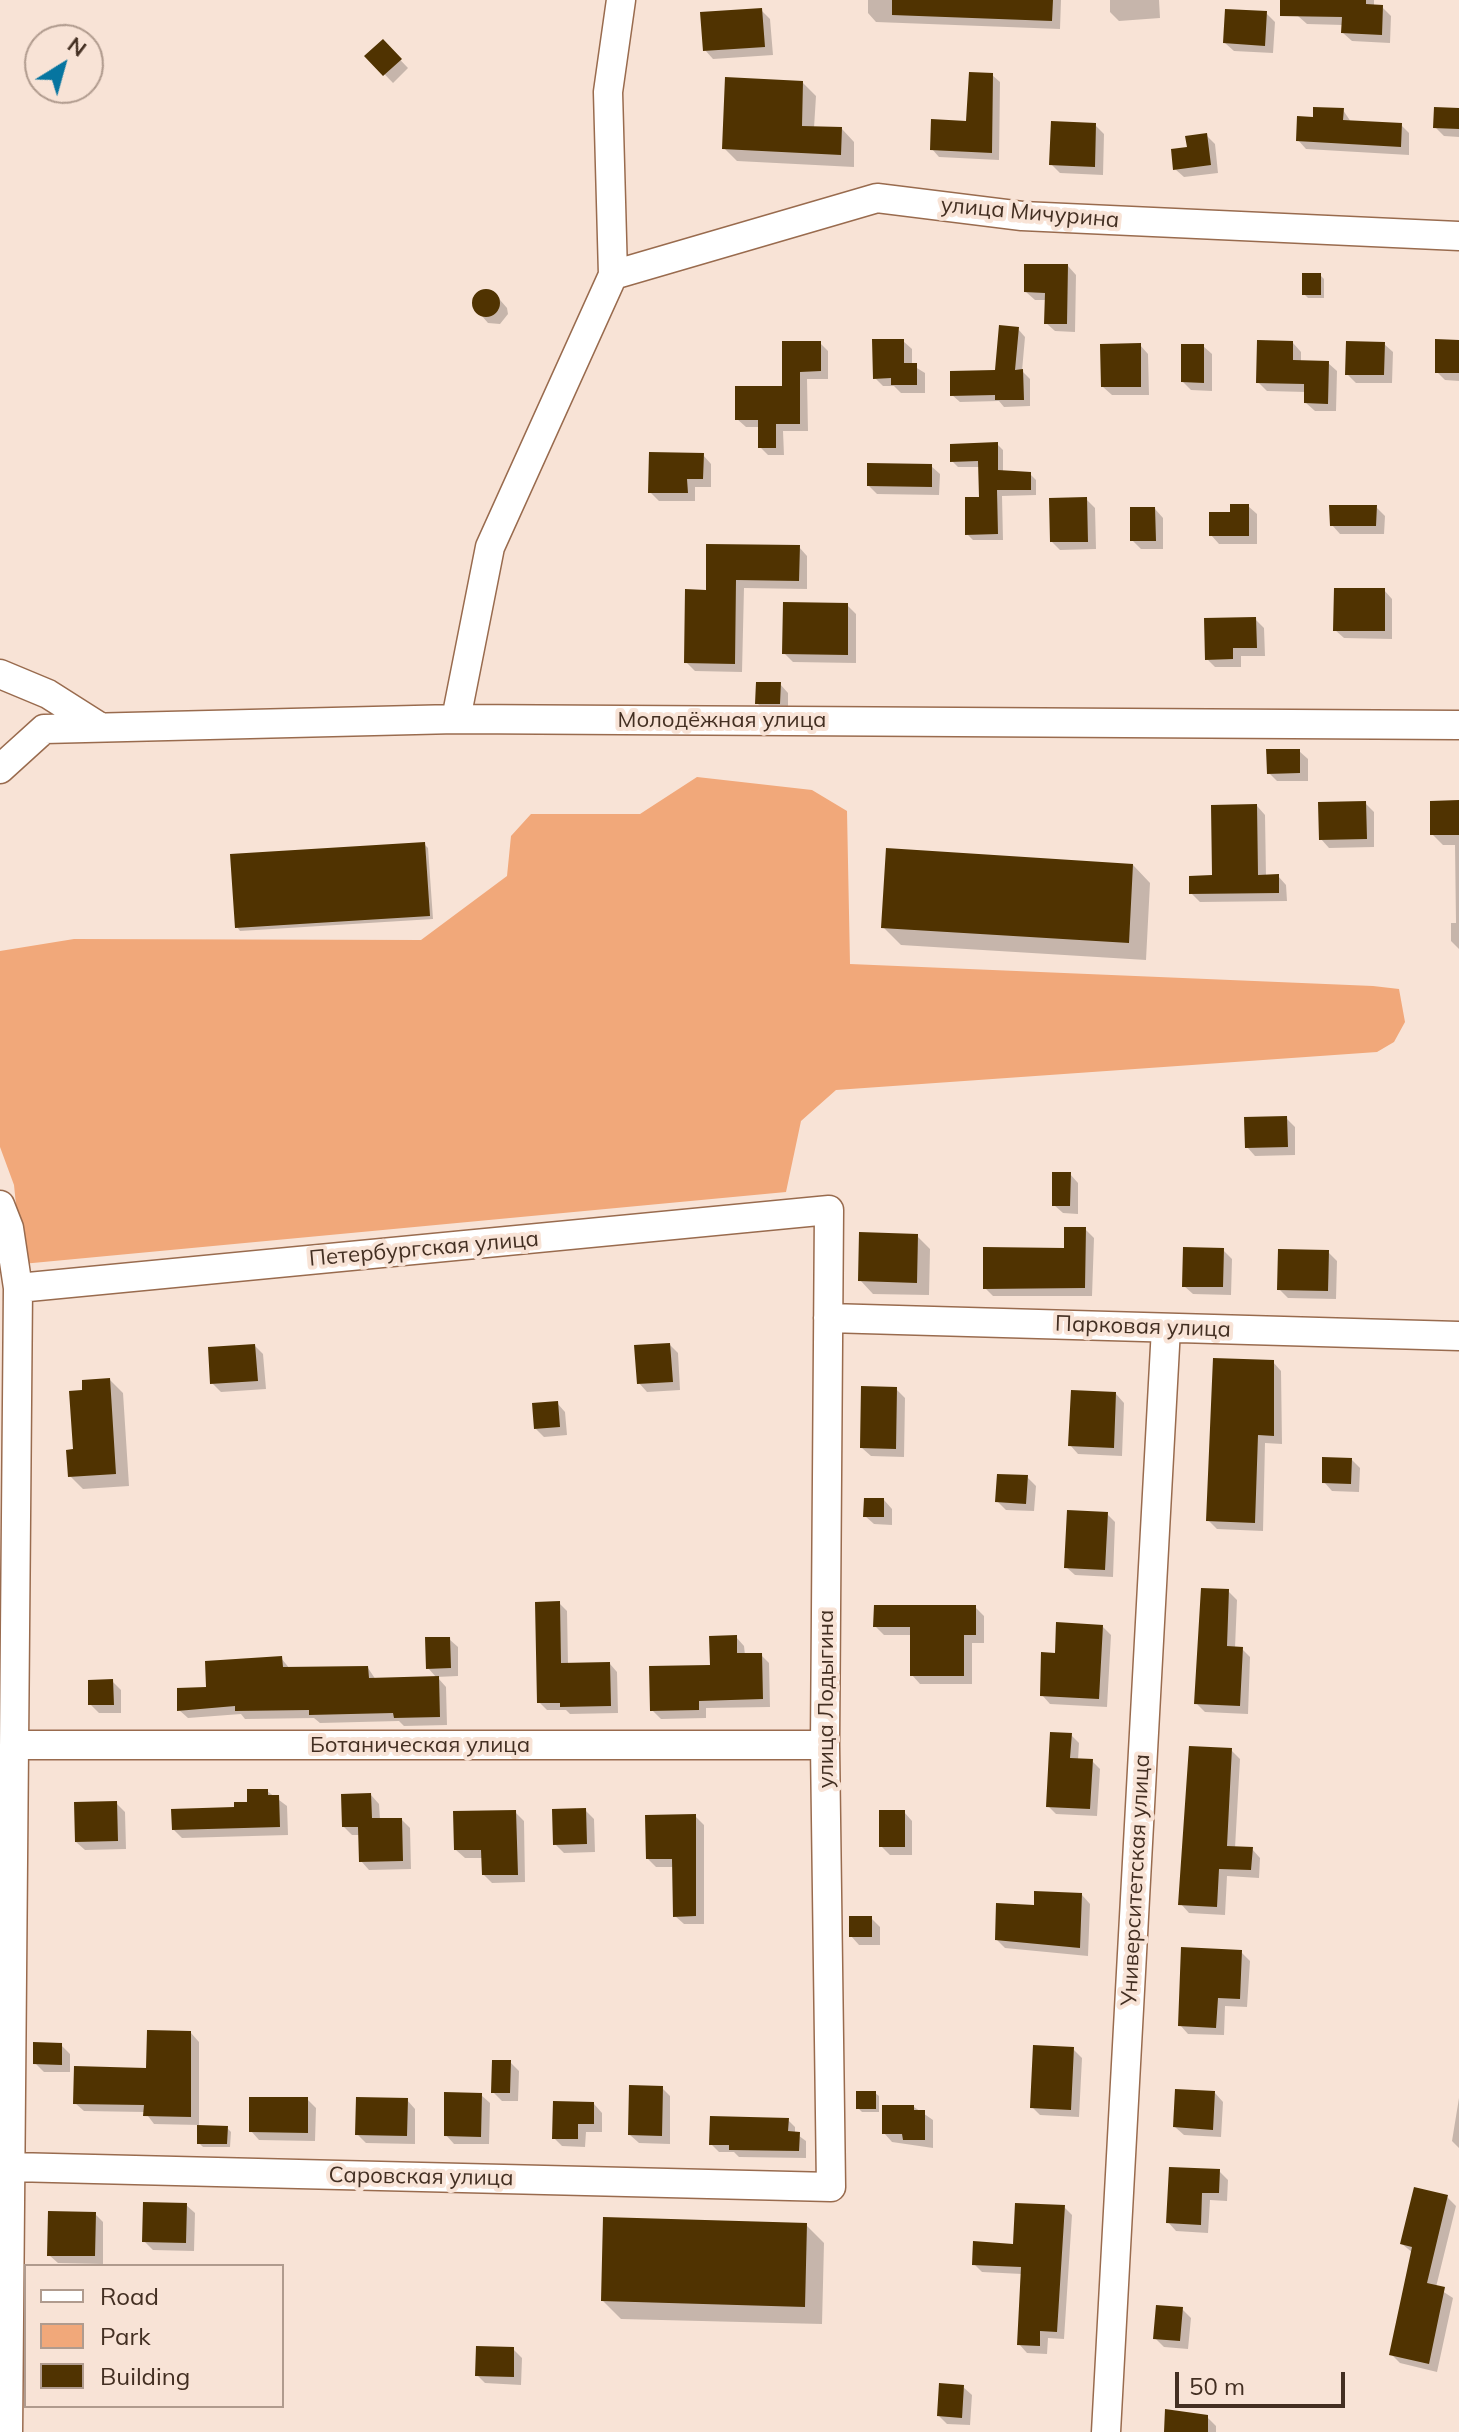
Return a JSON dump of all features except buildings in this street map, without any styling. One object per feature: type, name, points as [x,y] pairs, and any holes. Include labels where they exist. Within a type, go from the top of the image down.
[{"type":"street","points":[[456,719],[490,547],[613,275],[608,92],[621,0]]},
{"type":"street","name":"улица Мичурина","points":[[613,275],[877,198],[1022,216],[1459,236]]},
{"type":"street","points":[[0,674],[48,694],[100,727]]},
{"type":"street","name":"Молодёжная улица","points":[[0,769],[44,729],[100,727],[456,719],[1459,725]]},
{"type":"street","points":[[0,1205],[9,1228],[18,1288],[8,2432]]},
{"type":"street","name":"Петербургская улица","points":[[18,1288],[829,1210]]},
{"type":"street","name":"улица Лодыгина","points":[[829,1210],[825,1745],[831,2187]]},
{"type":"street","name":"Парковая улица","points":[[828,1318],[1455,1341]]},
{"type":"street","name":"Университетская улица","points":[[1106,2432],[1166,1328]]},
{"type":"street","name":"Ботаническая улица","points":[[15,1745],[825,1745]]},
{"type":"street","name":"Саровская улица","points":[[12,2167],[831,2187]]},
{"type":"green space","points":[[697,777],[812,790],[847,811],[850,964],[1373,986],[1399,989],[1405,1022],[1394,1042],[1377,1052],[836,1090],[801,1121],[786,1192],[22,1264],[14,1185],[0,1147],[0,951],[74,939],[421,940],[507,876],[511,836],[531,814],[640,814]]}]
